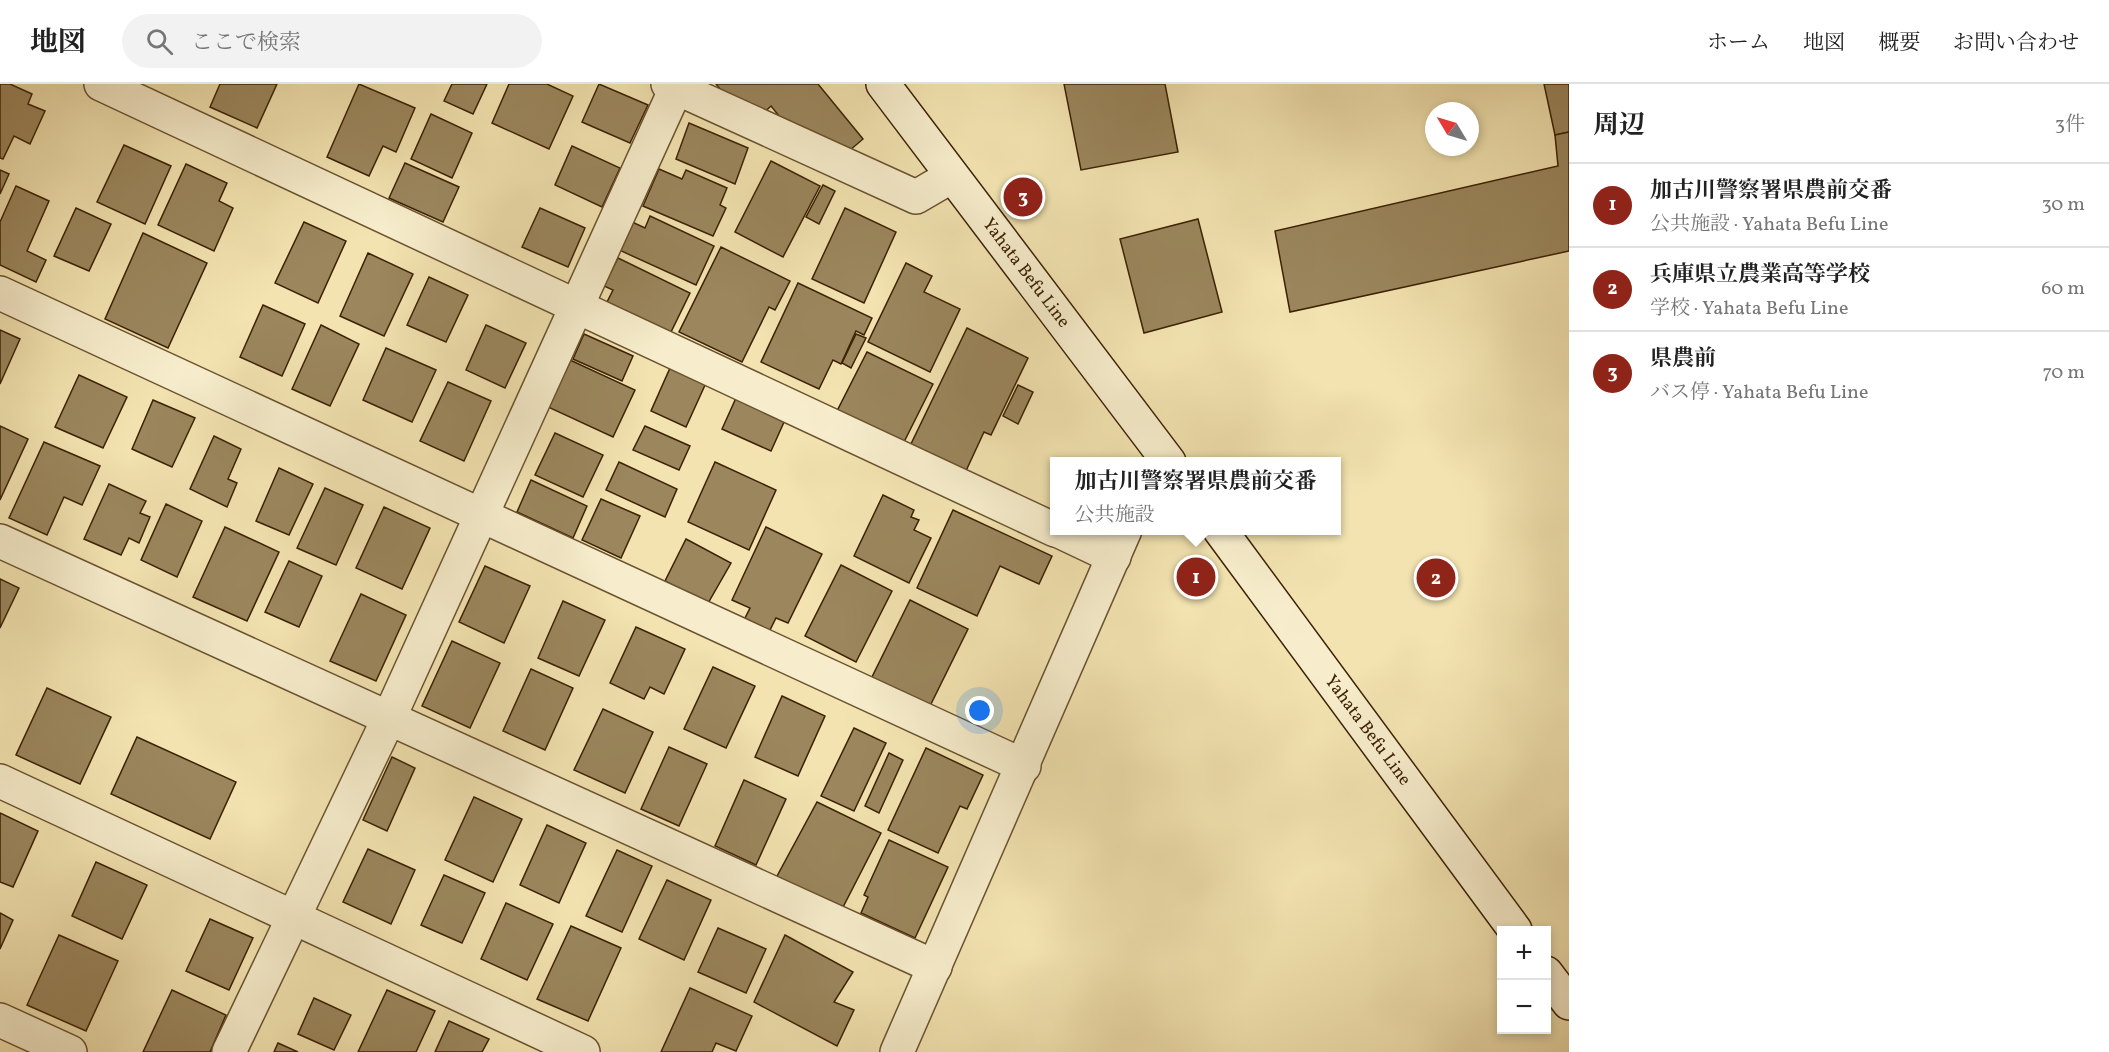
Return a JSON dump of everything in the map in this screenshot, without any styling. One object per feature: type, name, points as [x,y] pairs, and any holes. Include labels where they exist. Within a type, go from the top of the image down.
[{"type":"street","points":[[101,84],[1050,527]]},
{"type":"street","name":"Yahata Befu Line","points":[[883,84],[1159,456]]},
{"type":"street","points":[[229,1052],[388,718],[674,85],[916,197],[952,176]]},
{"type":"street","points":[[0,293],[1024,766]]},
{"type":"street","points":[[897,1052],[1024,766],[1119,544],[1078,535]]},
{"type":"street","name":"Yahata Befu Line","points":[[1223,535],[1512,926]]},
{"type":"street","points":[[0,541],[935,967]]},
{"type":"street","points":[[0,781],[583,1052]]},
{"type":"street","points":[[1551,980],[1569,1003]]},
{"type":"street","points":[[0,1020],[70,1052]]},
{"type":"building","points":[[0,84],[10,84],[32,94],[28,104],[45,111],[30,144],[14,136],[3,159],[0,158]]},
{"type":"building","points":[[220,84],[277,84],[257,128],[210,107]]},
{"type":"building","points":[[359,84],[415,108],[396,152],[383,146],[369,176],[327,157]]},
{"type":"building","points":[[452,84],[487,84],[473,114],[444,101]]},
{"type":"building","points":[[509,84],[547,84],[573,96],[549,149],[492,123]]},
{"type":"building","points":[[599,84],[648,105],[630,143],[582,122]]},
{"type":"building","points":[[716,84],[818,84],[863,139],[842,157],[797,138],[771,106],[755,121],[730,101]]},
{"type":"building","points":[[1064,84],[1165,84],[1178,152],[1081,170]]},
{"type":"building","points":[[1544,84],[1569,84],[1569,132],[1555,135]]},
{"type":"building","points":[[431,114],[472,133],[452,178],[411,159]]},
{"type":"building","points":[[689,123],[748,148],[735,184],[676,159]]},
{"type":"building","points":[[1569,132],[1569,251],[1290,312],[1275,231],[1558,166],[1555,135]]},
{"type":"building","points":[[124,145],[171,166],[145,224],[97,202]]},
{"type":"building","points":[[572,146],[620,168],[602,207],[555,185]]},
{"type":"building","points":[[771,161],[820,186],[783,257],[735,232]]},
{"type":"building","points":[[405,163],[459,187],[443,222],[389,198]]},
{"type":"building","points":[[186,164],[227,183],[219,201],[233,208],[214,251],[158,225]]},
{"type":"building","points":[[659,169],[682,179],[686,170],[727,188],[720,205],[726,208],[713,236],[643,206]]},
{"type":"building","points":[[0,170],[9,174],[0,194]]},
{"type":"building","points":[[823,185],[835,191],[819,224],[806,217]]},
{"type":"building","points":[[16,186],[49,201],[27,251],[46,260],[36,282],[0,265],[0,222]]},
{"type":"building","points":[[76,208],[111,224],[89,271],[54,256]]},
{"type":"building","points":[[540,208],[585,228],[568,267],[522,247]]},
{"type":"building","points":[[845,208],[896,232],[864,303],[812,279]]},
{"type":"building","points":[[650,216],[714,246],[696,285],[617,249],[630,221],[645,228]]},
{"type":"building","points":[[1198,219],[1222,312],[1144,333],[1120,239]]},
{"type":"building","points":[[304,222],[346,241],[318,303],[275,283]]},
{"type":"building","points":[[143,233],[207,263],[168,348],[105,319]]},
{"type":"building","points":[[721,247],[790,281],[775,310],[769,307],[742,362],[679,332]]},
{"type":"building","points":[[368,253],[413,274],[384,336],[340,316]]},
{"type":"building","points":[[618,258],[690,293],[671,332],[607,302],[613,290],[604,286]]},
{"type":"building","points":[[906,263],[932,276],[924,292],[960,309],[930,372],[868,342]]},
{"type":"building","points":[[429,277],[468,295],[446,342],[407,325]]},
{"type":"building","points":[[798,283],[872,318],[864,335],[856,331],[841,364],[833,360],[819,389],[761,362]]},
{"type":"building","points":[[263,305],[305,324],[282,376],[240,357]]},
{"type":"building","points":[[321,325],[359,344],[330,406],[292,389]]},
{"type":"building","points":[[486,325],[526,343],[505,388],[466,370]]},
{"type":"building","points":[[967,328],[1028,358],[991,435],[984,432],[965,473],[910,446]]},
{"type":"building","points":[[0,330],[20,339],[0,384]]},
{"type":"building","points":[[584,334],[633,356],[622,381],[573,359]]},
{"type":"building","points":[[856,334],[866,338],[851,368],[842,363]]},
{"type":"building","points":[[386,348],[436,370],[412,422],[363,400]]},
{"type":"building","points":[[867,352],[933,384],[903,444],[837,411]]},
{"type":"building","points":[[570,360],[635,390],[613,437],[548,407]]},
{"type":"building","points":[[670,368],[706,383],[686,427],[651,411]]},
{"type":"building","points":[[79,375],[127,397],[103,448],[55,427]]},
{"type":"building","points":[[448,382],[491,401],[464,461],[420,441]]},
{"type":"building","points":[[1018,385],[1033,392],[1018,424],[1003,416]]},
{"type":"building","points":[[736,398],[785,420],[771,451],[722,429]]},
{"type":"building","points":[[153,400],[195,418],[172,467],[132,449]]},
{"type":"building","points":[[0,426],[28,439],[0,500]]},
{"type":"building","points":[[645,426],[690,446],[679,470],[633,450]]},
{"type":"building","points":[[555,433],[603,455],[583,497],[535,475]]},
{"type":"building","points":[[214,436],[241,449],[228,479],[237,483],[227,507],[190,489]]},
{"type":"building","points":[[44,442],[100,466],[82,505],[64,497],[47,535],[9,518]]},
{"type":"building","points":[[619,462],[677,489],[665,517],[606,490]]},
{"type":"building","points":[[715,462],[776,490],[749,550],[688,522]]},
{"type":"building","points":[[279,468],[313,484],[289,535],[256,521]]},
{"type":"building","points":[[531,480],[587,506],[573,538],[517,512]]},
{"type":"building","points":[[109,484],[146,501],[140,513],[150,517],[139,543],[129,538],[121,555],[84,539]]},
{"type":"building","points":[[325,488],[363,505],[336,565],[297,548]]},
{"type":"building","points":[[883,495],[914,510],[911,517],[919,520],[914,530],[931,538],[909,583],[854,556]]},
{"type":"building","points":[[601,499],[640,516],[621,558],[582,540]]},
{"type":"building","points":[[166,504],[202,521],[177,577],[141,560]]},
{"type":"building","points":[[384,507],[430,528],[402,589],[356,568]]},
{"type":"building","points":[[953,510],[1052,556],[1039,584],[1000,566],[977,616],[917,588]]},
{"type":"building","points":[[225,527],[279,552],[247,621],[193,597]]},
{"type":"building","points":[[766,527],[822,554],[788,623],[776,618],[768,634],[743,622],[750,608],[732,600]]},
{"type":"building","points":[[686,539],[731,563],[707,605],[665,581]]},
{"type":"building","points":[[289,561],[322,576],[299,627],[265,612]]},
{"type":"building","points":[[841,565],[892,591],[856,662],[805,636]]},
{"type":"building","points":[[485,566],[530,586],[504,643],[459,622]]},
{"type":"building","points":[[0,579],[19,588],[0,628]]},
{"type":"building","points":[[361,594],[406,615],[376,681],[330,661]]},
{"type":"building","points":[[910,600],[968,629],[928,710],[870,681]]},
{"type":"building","points":[[563,601],[605,620],[579,676],[538,658]]},
{"type":"building","points":[[636,627],[685,649],[664,694],[650,687],[644,699],[610,683]]},
{"type":"building","points":[[452,641],[500,663],[470,728],[422,706]]},
{"type":"building","points":[[713,667],[755,686],[726,748],[684,729]]},
{"type":"building","points":[[531,669],[573,688],[545,750],[503,731]]},
{"type":"building","points":[[47,688],[111,717],[80,784],[16,755]]},
{"type":"building","points":[[782,696],[825,716],[798,776],[755,757]]},
{"type":"building","points":[[603,709],[653,732],[625,793],[574,770]]},
{"type":"building","points":[[854,728],[886,743],[854,811],[821,796]]},
{"type":"building","points":[[137,737],[236,782],[210,839],[111,794]]},
{"type":"building","points":[[669,747],[707,764],[679,826],[641,809]]},
{"type":"building","points":[[926,748],[983,775],[967,809],[960,806],[938,853],[888,830]]},
{"type":"building","points":[[889,753],[903,760],[879,813],[865,806]]},
{"type":"building","points":[[392,757],[415,768],[387,831],[363,820]]},
{"type":"building","points":[[744,780],[786,799],[756,865],[715,846]]},
{"type":"building","points":[[474,797],[522,819],[493,882],[445,860]]},
{"type":"building","points":[[817,802],[881,833],[840,913],[776,878]]},
{"type":"building","points":[[0,813],[38,831],[13,887],[0,882]]},
{"type":"building","points":[[547,825],[586,843],[559,903],[520,885]]},
{"type":"building","points":[[889,840],[948,867],[915,938],[861,913],[868,897],[864,895]]},
{"type":"building","points":[[368,849],[415,870],[391,924],[343,902]]},
{"type":"building","points":[[617,850],[652,866],[622,932],[586,916]]},
{"type":"building","points":[[96,862],[147,885],[122,939],[72,916]]},
{"type":"building","points":[[444,875],[485,893],[462,943],[421,925]]},
{"type":"building","points":[[667,880],[711,900],[684,960],[639,939]]},
{"type":"building","points":[[506,903],[553,924],[527,980],[481,959]]},
{"type":"building","points":[[0,913],[13,920],[0,949]]},
{"type":"building","points":[[210,919],[253,938],[229,990],[186,971]]},
{"type":"building","points":[[571,926],[621,948],[588,1021],[537,999]]},
{"type":"building","points":[[718,928],[766,949],[746,993],[698,972]]},
{"type":"building","points":[[59,935],[118,961],[86,1031],[27,1005]]},
{"type":"building","points":[[785,935],[853,972],[834,1002],[854,1010],[837,1046],[754,1002]]},
{"type":"building","points":[[690,988],[752,1016],[736,1051],[716,1043],[712,1052],[661,1052]]},
{"type":"building","points":[[172,990],[226,1015],[210,1052],[143,1052]]},
{"type":"building","points":[[387,990],[435,1011],[416,1052],[358,1052]]},
{"type":"building","points":[[314,998],[351,1015],[334,1050],[298,1034]]},
{"type":"building","points":[[449,1021],[489,1039],[482,1052],[435,1052]]},
{"type":"building","points":[[278,1043],[298,1052],[274,1052]]},
{"type":"place","name":"県農前","points":[[1023,197]]},
{"type":"place","name":"加古川警察署県農前交番","points":[[1196,577]]},
{"type":"place","name":"兵庫県立農業高等学校","points":[[1436,578]]}]
